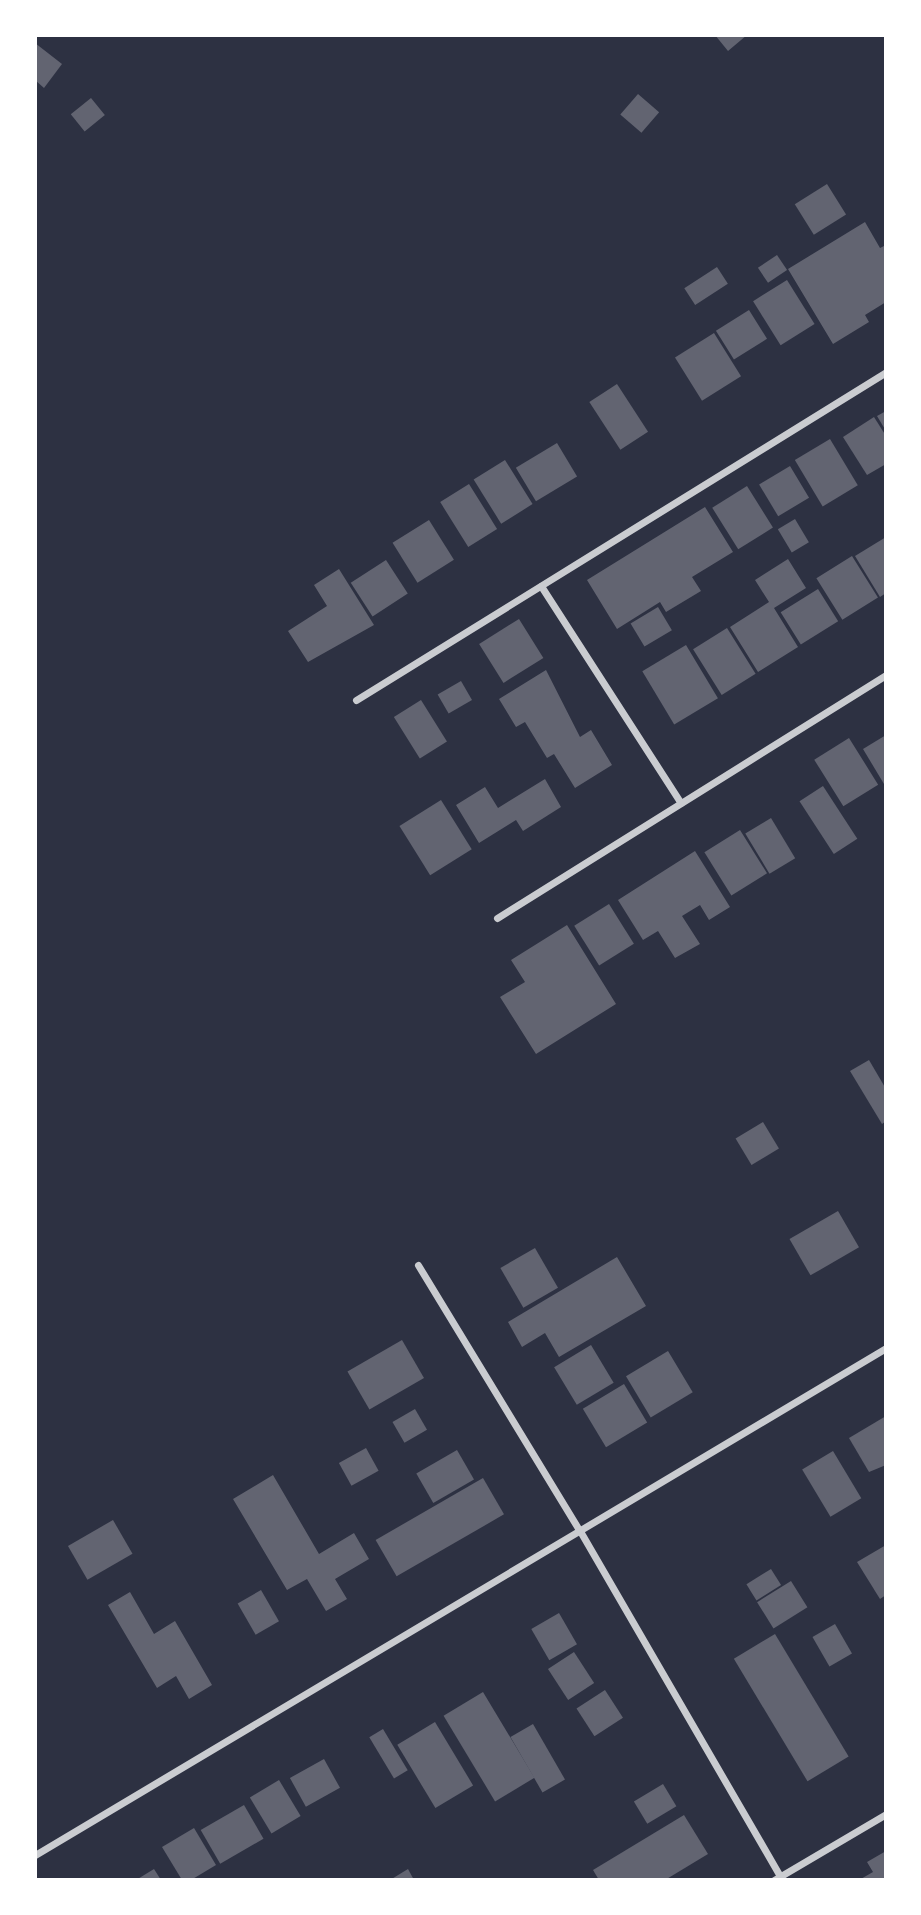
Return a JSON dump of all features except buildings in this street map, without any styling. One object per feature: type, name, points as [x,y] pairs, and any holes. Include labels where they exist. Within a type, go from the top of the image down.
[{"type":"street","points":[[356,700],[886,372]]},
{"type":"street","points":[[541,586],[681,803]]},
{"type":"street","points":[[497,918],[886,675]]},
{"type":"street","points":[[418,1265],[580,1531],[779,1879],[886,1814]]},
{"type":"street","points":[[35,1855],[886,1348]]}]
